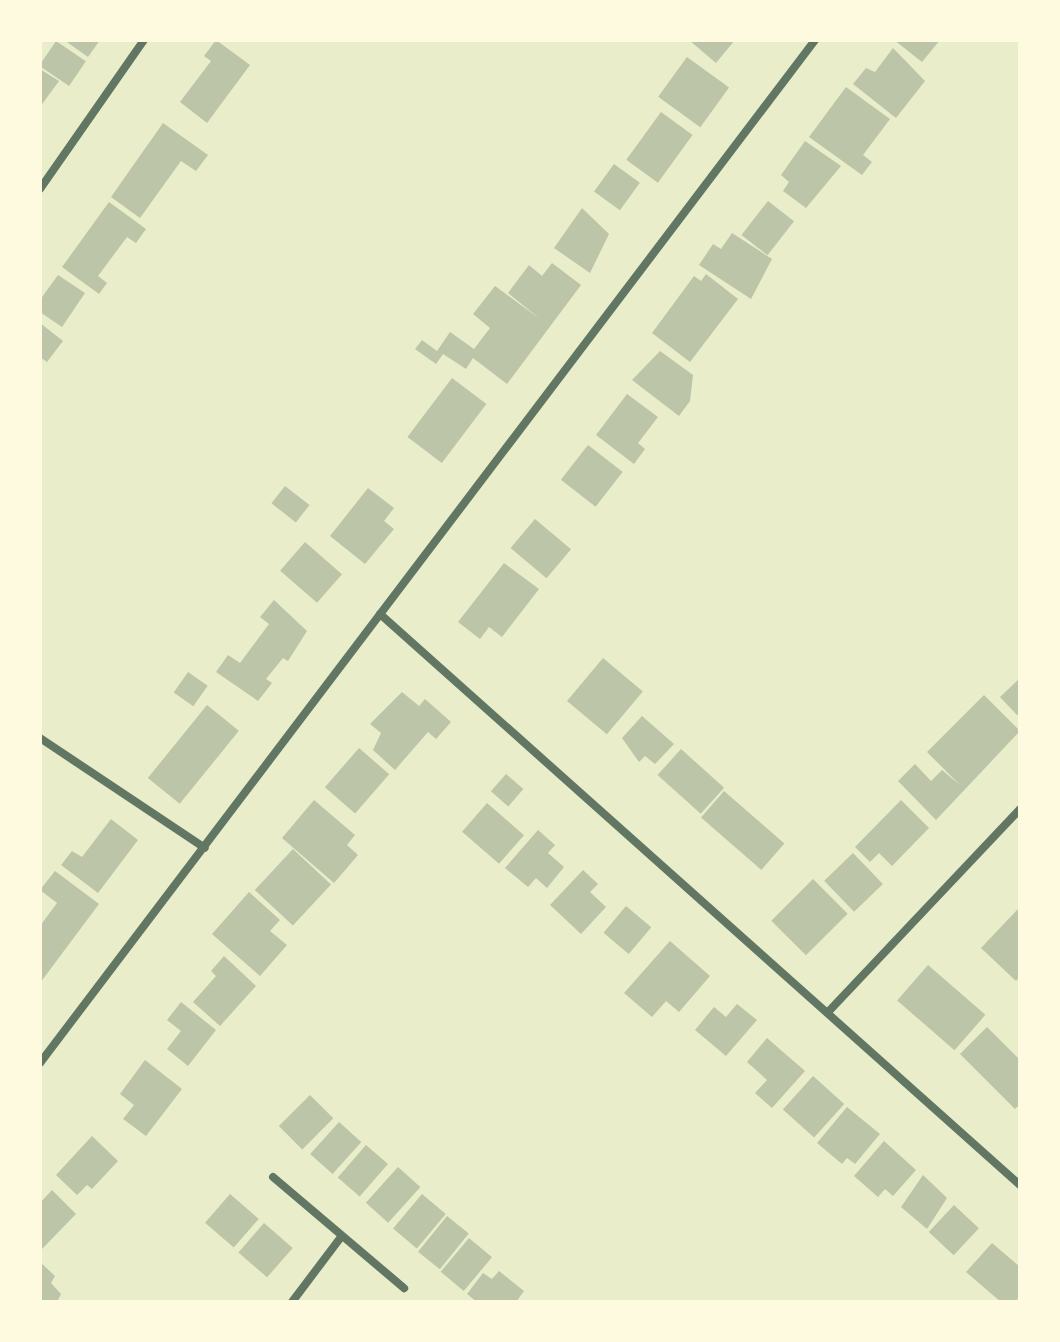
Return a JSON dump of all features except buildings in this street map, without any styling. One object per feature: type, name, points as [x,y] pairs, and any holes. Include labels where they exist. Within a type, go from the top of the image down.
[{"type":"street","points":[[40,189],[144,40]]},
{"type":"street","points":[[40,1063],[815,40]]},
{"type":"street","points":[[380,614],[830,1010],[1020,1185]]},
{"type":"street","points":[[40,738],[205,848]]},
{"type":"street","points":[[830,1010],[1020,809]]},
{"type":"street","points":[[273,1177],[404,1288]]},
{"type":"street","points":[[292,1302],[341,1237]]}]
